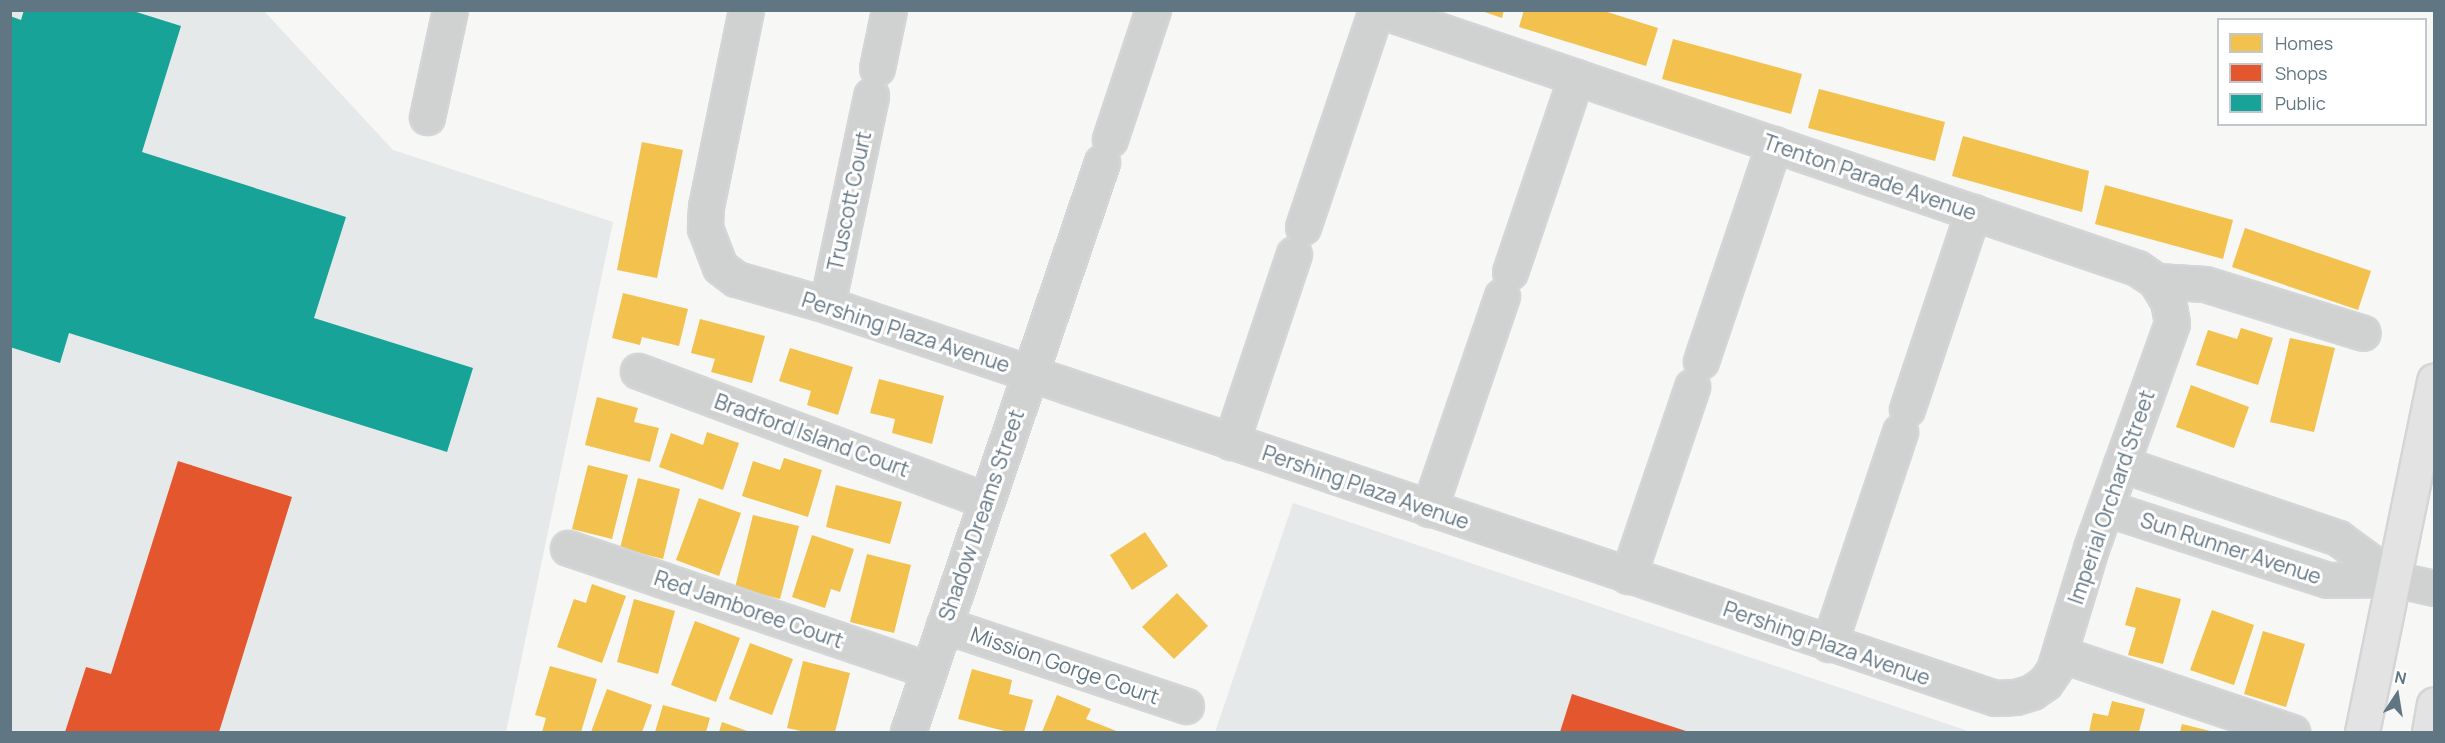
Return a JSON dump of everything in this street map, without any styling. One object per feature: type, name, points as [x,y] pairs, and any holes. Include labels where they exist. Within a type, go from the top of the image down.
[{"type":"main road","points":[[2362,732],[2434,380]]},
{"type":"main road","points":[[2429,732],[2434,704]]},
{"type":"street","points":[[427,117],[450,10]]},
{"type":"street","name":"Pershing Plaza Avenue","points":[[746,10],[706,206],[705,228],[720,267],[736,279],[827,305],[1975,694],[1995,698],[2016,697]]},
{"type":"street","name":"Truscott Court","points":[[827,305],[889,10]]},
{"type":"street","name":"Shadow Dreams Street","points":[[908,732],[1153,10]]},
{"type":"street","points":[[1231,442],[1378,10]]},
{"type":"street","name":"Trenton Parade Avenue","points":[[1378,10],[2137,268],[2156,280],[2205,284],[2363,333]]},
{"type":"street","points":[[1429,509],[1576,77]]},
{"type":"street","points":[[1628,576],[1774,144]]},
{"type":"street","points":[[1829,644],[1973,212]]},
{"type":"street","name":"Imperial Orchard Street","points":[[2016,697],[2032,693],[2045,683],[2054,670],[2106,508],[2172,322],[2168,301],[2156,280]]},
{"type":"street","name":"Bradford Island Court","points":[[638,371],[985,500]]},
{"type":"street","name":"Sun Runner Avenue","points":[[2121,464],[2338,538],[2394,579]]},
{"type":"street","name":"Sun Runner Avenue","points":[[2106,508],[2328,580],[2394,579],[2434,588]]},
{"type":"street","name":"Red Jamboree Court","points":[[568,548],[929,670]]},
{"type":"street","name":"Mission Gorge Court","points":[[944,625],[1186,706]]},
{"type":"street","points":[[2060,654],[2292,732]]},
{"type":"shaded area","points":[[10,11],[264,11],[393,150],[613,222],[506,732],[11,732]]},
{"type":"shaded area","points":[[1293,503],[1971,732],[1215,732]]},
{"type":"building: Homes","points":[[1479,10],[1504,10],[1502,18]]},
{"type":"building: Homes","points":[[1524,10],[1601,10],[1658,28],[1646,66],[1519,27]]},
{"type":"building: Homes","points":[[1673,39],[1802,74],[1791,114],[1662,79]]},
{"type":"building: Homes","points":[[1819,89],[1945,122],[1935,161],[1808,128]]},
{"type":"building: Homes","points":[[1963,136],[2089,171],[2082,212],[1952,176]]},
{"type":"building: Homes","points":[[642,142],[683,150],[657,278],[617,270]]},
{"type":"building: Homes","points":[[2105,185],[2233,220],[2223,259],[2095,224]]},
{"type":"building: Homes","points":[[2245,228],[2371,271],[2358,310],[2232,267]]},
{"type":"building: Homes","points":[[623,293],[688,309],[679,346],[642,337],[640,345],[612,338]]},
{"type":"building: Homes","points":[[700,319],[765,336],[752,383],[711,372],[715,359],[691,353]]},
{"type":"building: Homes","points":[[2241,328],[2273,338],[2258,385],[2196,365],[2208,330],[2237,339]]},
{"type":"building: Homes","points":[[2290,338],[2335,348],[2314,432],[2270,422]]},
{"type":"building: Homes","points":[[790,348],[853,367],[838,415],[807,405],[811,391],[779,381]]},
{"type":"building: Homes","points":[[879,379],[944,396],[932,444],[892,433],[895,419],[870,413]]},
{"type":"building: Homes","points":[[2191,385],[2249,407],[2234,448],[2176,427]]},
{"type":"building: Homes","points":[[597,397],[638,408],[634,422],[659,428],[650,462],[585,445]]},
{"type":"building: Homes","points":[[707,432],[739,443],[723,490],[659,467],[671,433],[703,445]]},
{"type":"building: Homes","points":[[784,458],[822,470],[808,517],[742,496],[753,461],[780,470]]},
{"type":"building: Homes","points":[[588,465],[628,475],[612,539],[572,529]]},
{"type":"building: Homes","points":[[638,478],[680,489],[663,559],[620,548]]},
{"type":"building: Homes","points":[[836,485],[902,502],[890,544],[826,527]]},
{"type":"building: Homes","points":[[699,498],[741,513],[719,576],[676,560]]},
{"type":"building: Homes","points":[[753,515],[799,526],[780,599],[735,588]]},
{"type":"building: Homes","points":[[1145,532],[1168,566],[1132,590],[1110,555]]},
{"type":"building: Homes","points":[[812,535],[854,549],[840,592],[831,589],[825,608],[792,597]]},
{"type":"building: Homes","points":[[867,554],[911,565],[894,633],[850,622]]},
{"type":"building: Homes","points":[[592,584],[626,596],[602,663],[557,647],[574,599],[586,603]]},
{"type":"building: Homes","points":[[2136,587],[2181,599],[2163,664],[2128,655],[2136,628],[2125,625]]},
{"type":"building: Homes","points":[[1177,593],[1208,626],[1174,659],[1142,627]]},
{"type":"building: Homes","points":[[634,599],[675,611],[658,674],[617,662]]},
{"type":"building: Homes","points":[[2212,610],[2254,625],[2234,685],[2190,670]]},
{"type":"building: Homes","points":[[695,621],[740,638],[716,702],[671,685]]},
{"type":"building: Homes","points":[[2263,631],[2305,644],[2286,707],[2244,694]]},
{"type":"building: Homes","points":[[750,643],[793,659],[772,715],[729,699]]},
{"type":"building: Homes","points":[[803,661],[850,673],[835,732],[806,732],[787,728]]},
{"type":"building: Homes","points":[[550,666],[597,679],[581,732],[542,732],[546,718],[535,715]]},
{"type":"building: Homes","points":[[972,669],[1012,680],[1009,694],[1033,700],[1024,732],[1008,732],[958,719]]},
{"type":"building: Homes","points":[[607,689],[652,705],[642,732],[591,732]]},
{"type":"building: Homes","points":[[1057,695],[1091,709],[1086,719],[1119,732],[1042,732]]},
{"type":"building: Homes","points":[[2112,701],[2145,709],[2139,732],[2089,732],[2093,713],[2108,716]]},
{"type":"building: Homes","points":[[663,705],[710,718],[706,732],[655,732]]},
{"type":"building: Homes","points":[[722,722],[750,732],[719,732]]},
{"type":"building: Homes","points":[[2182,724],[2214,732],[2180,732]]},
{"type":"building: Shops","points":[[178,461],[292,497],[219,732],[65,732],[86,667],[111,674]]},
{"type":"building: Shops","points":[[1572,694],[1689,732],[1560,732]]},
{"type":"building: Public","points":[[24,10],[130,10],[181,26],[142,152],[346,217],[314,318],[473,368],[447,452],[69,333],[60,363],[10,347],[10,16],[21,20]]}]
